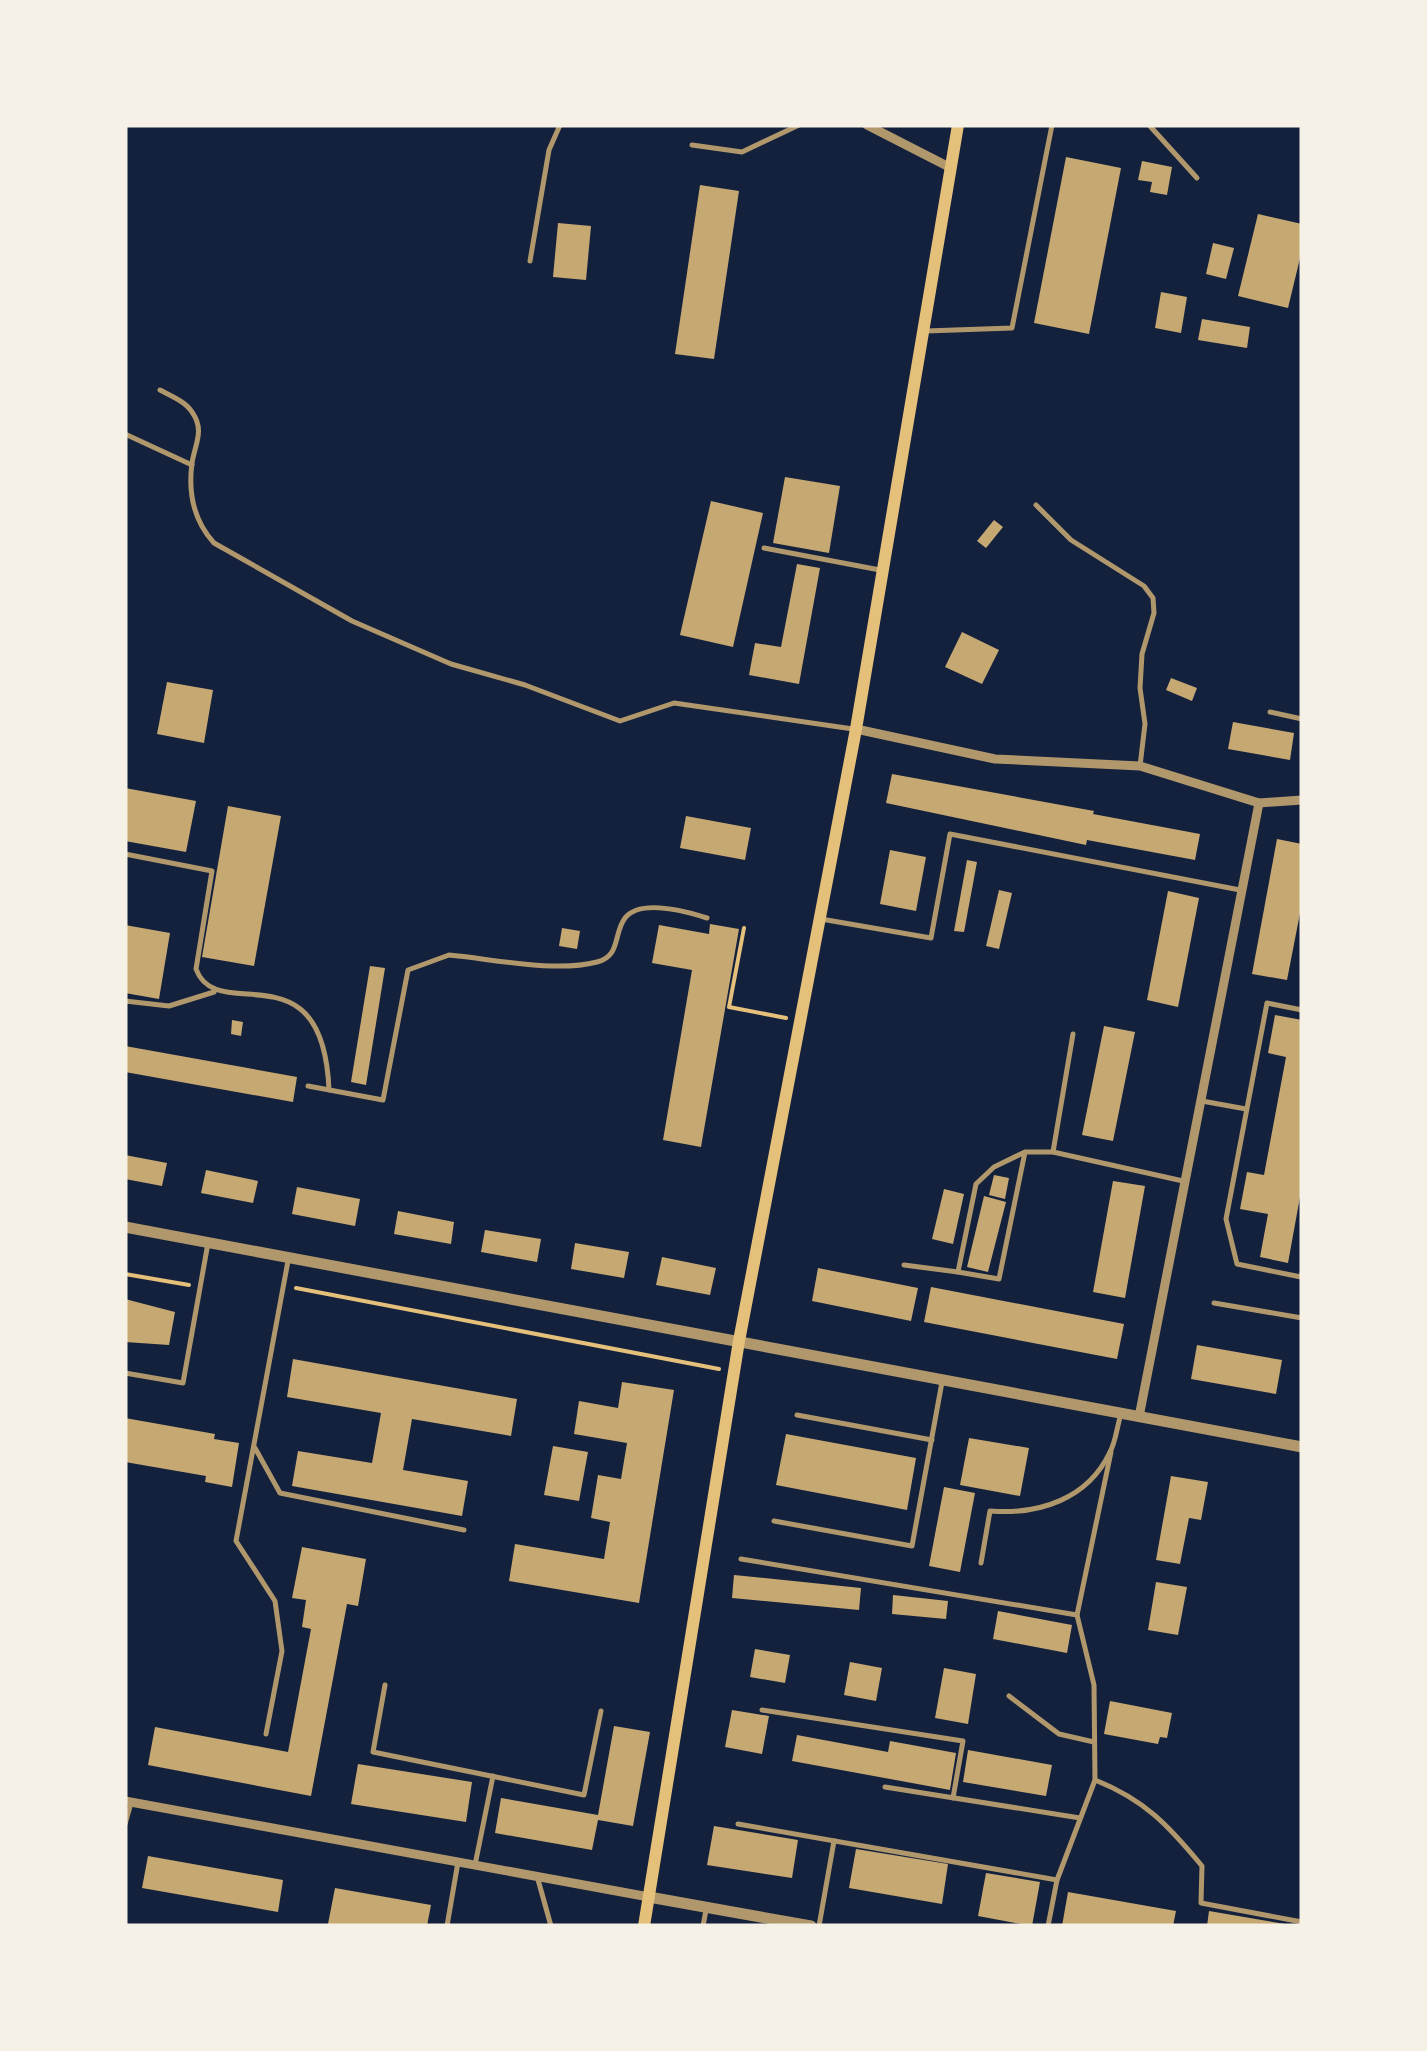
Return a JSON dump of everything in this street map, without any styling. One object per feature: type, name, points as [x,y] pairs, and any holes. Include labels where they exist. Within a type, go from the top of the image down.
[{"type":"main road","points":[[644,1926],[738,1341],[856,730],[958,125]]},
{"type":"street","points":[[867,125],[951,168]]},
{"type":"street","points":[[856,730],[995,759],[1140,766],[1259,803],[1302,800]]},
{"type":"street","points":[[1139,1416],[1259,803]]},
{"type":"street","points":[[125,1227],[1302,1447]]},
{"type":"street","points":[[128,1802],[811,1926]]},
{"type":"lane","points":[[530,262],[549,150],[560,125]]},
{"type":"lane","points":[[692,145],[742,152],[798,125]]},
{"type":"lane","points":[[923,331],[1012,328],[1052,125]]},
{"type":"lane","points":[[1149,125],[1198,178]]},
{"type":"lane","points":[[160,390],[192,410],[200,429],[192,465],[192,510],[214,543],[352,621],[452,664],[525,685],[620,720],[674,702],[856,730]]},
{"type":"lane","points":[[125,434],[192,465]]},
{"type":"lane","points":[[1036,505],[1071,540],[1144,586],[1153,598],[1154,614],[1142,654],[1140,688],[1145,724],[1140,766]]},
{"type":"lane","points":[[764,548],[883,570]]},
{"type":"lane","points":[[1270,712],[1302,719]]},
{"type":"lane","points":[[820,918],[931,938],[950,834],[1240,890]]},
{"type":"lane","points":[[125,854],[212,871],[196,970],[200,979],[216,992]]},
{"type":"lane","points":[[308,1086],[383,1100],[408,970],[429,960],[449,955],[573,966],[610,956],[624,920],[632,913],[669,907],[708,918]]},
{"type":"lane","points":[[125,1001],[169,1006],[216,992],[262,994],[296,1004],[314,1024],[327,1056],[328,1090]]},
{"type":"lane","points":[[1302,1010],[1267,1004],[1226,1219],[1237,1264],[1301,1277],[1302,1273]]},
{"type":"lane","points":[[1053,1152],[1073,1034]]},
{"type":"lane","points":[[1202,1102],[1246,1109]]},
{"type":"lane","points":[[904,1265],[999,1279],[1025,1152]]},
{"type":"lane","points":[[958,1272],[976,1184],[994,1167],[1025,1152],[1053,1152],[1186,1182]]},
{"type":"lane","points":[[125,1373],[183,1383],[208,1242]]},
{"type":"lane","points":[[266,1734],[282,1650],[274,1601],[236,1541],[288,1258]]},
{"type":"lane","points":[[1214,1303],[1302,1318]]},
{"type":"lane","points":[[774,1521],[912,1546],[942,1381]]},
{"type":"lane","points":[[1048,1926],[1057,1880],[1095,1780],[1094,1684],[1076,1616],[1121,1414]]},
{"type":"lane","points":[[797,1415],[932,1440]]},
{"type":"lane","points":[[254,1445],[280,1494],[464,1530]]},
{"type":"lane","points":[[981,1563],[990,1512],[1018,1513],[1055,1506],[1090,1482],[1110,1452]]},
{"type":"lane","points":[[741,1559],[1076,1616]]},
{"type":"lane","points":[[385,1685],[373,1752],[584,1794],[602,1711]]},
{"type":"lane","points":[[1009,1696],[1058,1734],[1094,1742]]},
{"type":"lane","points":[[762,1710],[962,1741],[953,1798]]},
{"type":"lane","points":[[475,1865],[493,1776]]},
{"type":"lane","points":[[1095,1780],[1128,1793],[1163,1819],[1202,1866],[1201,1904],[1302,1922]]},
{"type":"lane","points":[[884,1788],[1080,1818]]},
{"type":"lane","points":[[125,1824],[128,1802]]},
{"type":"lane","points":[[738,1824],[1057,1880]]},
{"type":"lane","points":[[819,1926],[834,1841]]},
{"type":"lane","points":[[447,1926],[458,1862]]},
{"type":"lane","points":[[536,1876],[551,1926]]},
{"type":"lane","points":[[703,1926],[707,1907]]},
{"type":"path","points":[[744,928],[729,1007],[800,1021]]},
{"type":"path","points":[[125,1274],[200,1287]]},
{"type":"path","points":[[283,1286],[734,1372]]},
{"type":"building","points":[[1066,157],[1121,168],[1089,334],[1034,323]]},
{"type":"building","points":[[1142,161],[1172,167],[1167,195],[1150,192],[1152,182],[1138,180]]},
{"type":"building","points":[[700,185],[739,191],[714,359],[675,354]]},
{"type":"building","points":[[1258,214],[1302,224],[1302,250],[1288,308],[1238,296]]},
{"type":"building","points":[[558,223],[591,226],[586,280],[553,277]]},
{"type":"building","points":[[1213,243],[1234,248],[1226,279],[1206,274]]},
{"type":"building","points":[[1161,292],[1187,297],[1181,333],[1155,328]]},
{"type":"building","points":[[1202,319],[1250,327],[1247,348],[1198,340]]},
{"type":"building","points":[[785,477],[840,486],[829,553],[773,543]]},
{"type":"building","points":[[711,501],[763,513],[733,647],[680,635]]},
{"type":"building","points":[[994,520],[1003,527],[986,548],[977,541]]},
{"type":"building","points":[[797,564],[820,568],[799,684],[749,675],[755,643],[781,647]]},
{"type":"building","points":[[962,632],[999,650],[982,684],[945,667]]},
{"type":"building","points":[[1171,678],[1197,688],[1192,701],[1166,690]]},
{"type":"building","points":[[167,682],[213,690],[204,743],[157,734]]},
{"type":"building","points":[[1233,722],[1294,733],[1290,760],[1228,749]]},
{"type":"building","points":[[892,774],[1200,834],[1195,860],[1087,840],[1086,845],[886,803]]},
{"type":"building","points":[[125,788],[196,801],[186,852],[125,841]]},
{"type":"building","points":[[228,806],[281,816],[254,966],[202,957]]},
{"type":"building","points":[[686,816],[751,828],[745,860],[680,848]]},
{"type":"building","points":[[1277,839],[1302,844],[1302,903],[1287,980],[1252,974]]},
{"type":"building","points":[[890,850],[926,857],[916,911],[880,904]]},
{"type":"building","points":[[967,860],[977,862],[964,932],[954,931]]},
{"type":"building","points":[[999,890],[1012,893],[999,949],[986,946]]},
{"type":"building","points":[[1168,891],[1199,898],[1178,1007],[1147,1000]]},
{"type":"building","points":[[710,924],[739,929],[701,1147],[663,1140],[692,970],[652,963],[659,925],[709,934]]},
{"type":"building","points":[[125,925],[170,933],[159,999],[125,993]]},
{"type":"building","points":[[562,928],[580,931],[577,949],[559,946]]},
{"type":"building","points":[[370,966],[385,968],[366,1085],[351,1082]]},
{"type":"building","points":[[1275,1015],[1302,1020],[1302,1186],[1288,1263],[1260,1257],[1268,1214],[1240,1209],[1247,1172],[1264,1175],[1286,1057],[1268,1053]]},
{"type":"building","points":[[232,1020],[243,1022],[241,1036],[231,1034]]},
{"type":"building","points":[[1104,1026],[1135,1032],[1113,1141],[1082,1135]]},
{"type":"building","points":[[125,1046],[297,1077],[293,1102],[125,1072]]},
{"type":"building","points":[[125,1155],[167,1163],[162,1186],[125,1179]]},
{"type":"building","points":[[206,1170],[258,1181],[253,1203],[201,1193]]},
{"type":"building","points":[[994,1175],[1009,1178],[1005,1199],[989,1195]]},
{"type":"building","points":[[1113,1181],[1145,1186],[1125,1298],[1093,1292]]},
{"type":"building","points":[[297,1187],[360,1199],[355,1226],[292,1214]]},
{"type":"building","points":[[944,1189],[964,1194],[953,1244],[932,1239]]},
{"type":"building","points":[[984,1196],[1006,1202],[988,1272],[967,1267]]},
{"type":"building","points":[[398,1211],[454,1222],[451,1244],[394,1234]]},
{"type":"building","points":[[485,1230],[541,1239],[537,1262],[481,1252]]},
{"type":"building","points":[[575,1243],[629,1252],[624,1278],[571,1269]]},
{"type":"building","points":[[662,1257],[716,1268],[710,1295],[656,1285]]},
{"type":"building","points":[[818,1268],[918,1288],[911,1321],[812,1301]]},
{"type":"building","points":[[931,1287],[1124,1324],[1117,1359],[924,1322]]},
{"type":"building","points":[[125,1299],[175,1312],[169,1345],[125,1342]]},
{"type":"building","points":[[1197,1345],[1282,1360],[1276,1394],[1191,1379]]},
{"type":"building","points":[[293,1359],[517,1399],[511,1436],[412,1419],[403,1470],[468,1481],[462,1516],[292,1486],[298,1451],[372,1463],[381,1413],[287,1397]]},
{"type":"building","points":[[622,1382],[674,1390],[639,1603],[509,1581],[515,1544],[604,1559],[610,1522],[591,1518],[598,1475],[621,1479],[627,1443],[574,1434],[579,1401],[618,1408]]},
{"type":"building","points":[[125,1418],[215,1434],[214,1439],[239,1443],[232,1487],[205,1482],[206,1476],[125,1462]]},
{"type":"building","points":[[786,1434],[916,1458],[907,1510],[776,1485]]},
{"type":"building","points":[[969,1438],[1029,1448],[1020,1496],[960,1485]]},
{"type":"building","points":[[553,1446],[588,1452],[579,1501],[544,1495]]},
{"type":"building","points":[[1171,1476],[1208,1482],[1201,1520],[1189,1518],[1180,1564],[1156,1560]]},
{"type":"building","points":[[944,1487],[975,1493],[960,1572],[929,1566]]},
{"type":"building","points":[[302,1547],[366,1559],[358,1606],[347,1604],[311,1796],[148,1765],[155,1727],[288,1752],[311,1629],[302,1627],[306,1600],[292,1598]]},
{"type":"building","points":[[734,1575],[861,1588],[859,1610],[732,1598]]},
{"type":"building","points":[[1156,1582],[1187,1587],[1178,1635],[1148,1630]]},
{"type":"building","points":[[893,1595],[948,1601],[946,1619],[892,1614]]},
{"type":"building","points":[[998,1611],[1072,1625],[1067,1653],[993,1639]]},
{"type":"building","points":[[755,1649],[790,1655],[785,1683],[750,1677]]},
{"type":"building","points":[[850,1662],[882,1668],[876,1701],[844,1695]]},
{"type":"building","points":[[944,1668],[976,1674],[968,1724],[935,1718]]},
{"type":"building","points":[[1110,1701],[1172,1713],[1167,1738],[1160,1737],[1158,1744],[1104,1734]]},
{"type":"building","points":[[732,1710],[769,1716],[762,1754],[725,1747]]},
{"type":"building","points":[[614,1726],[650,1732],[633,1826],[598,1820],[592,1850],[495,1833],[501,1798],[598,1815]]},
{"type":"building","points":[[797,1735],[888,1752],[890,1741],[956,1753],[950,1790],[792,1761]]},
{"type":"building","points":[[968,1750],[1052,1765],[1046,1796],[963,1782]]},
{"type":"building","points":[[358,1764],[472,1782],[466,1822],[351,1804]]},
{"type":"building","points":[[714,1826],[798,1840],[792,1878],[707,1865]]},
{"type":"building","points":[[856,1849],[948,1864],[942,1904],[849,1888]]},
{"type":"building","points":[[148,1856],[283,1880],[278,1912],[142,1888]]},
{"type":"building","points":[[986,1873],[1040,1882],[1032,1926],[978,1916]]},
{"type":"building","points":[[335,1888],[431,1905],[427,1926],[328,1924]]},
{"type":"building","points":[[1068,1892],[1176,1911],[1173,1926],[1062,1926]]},
{"type":"building","points":[[1209,1911],[1285,1924],[1285,1926],[1207,1926]]}]
